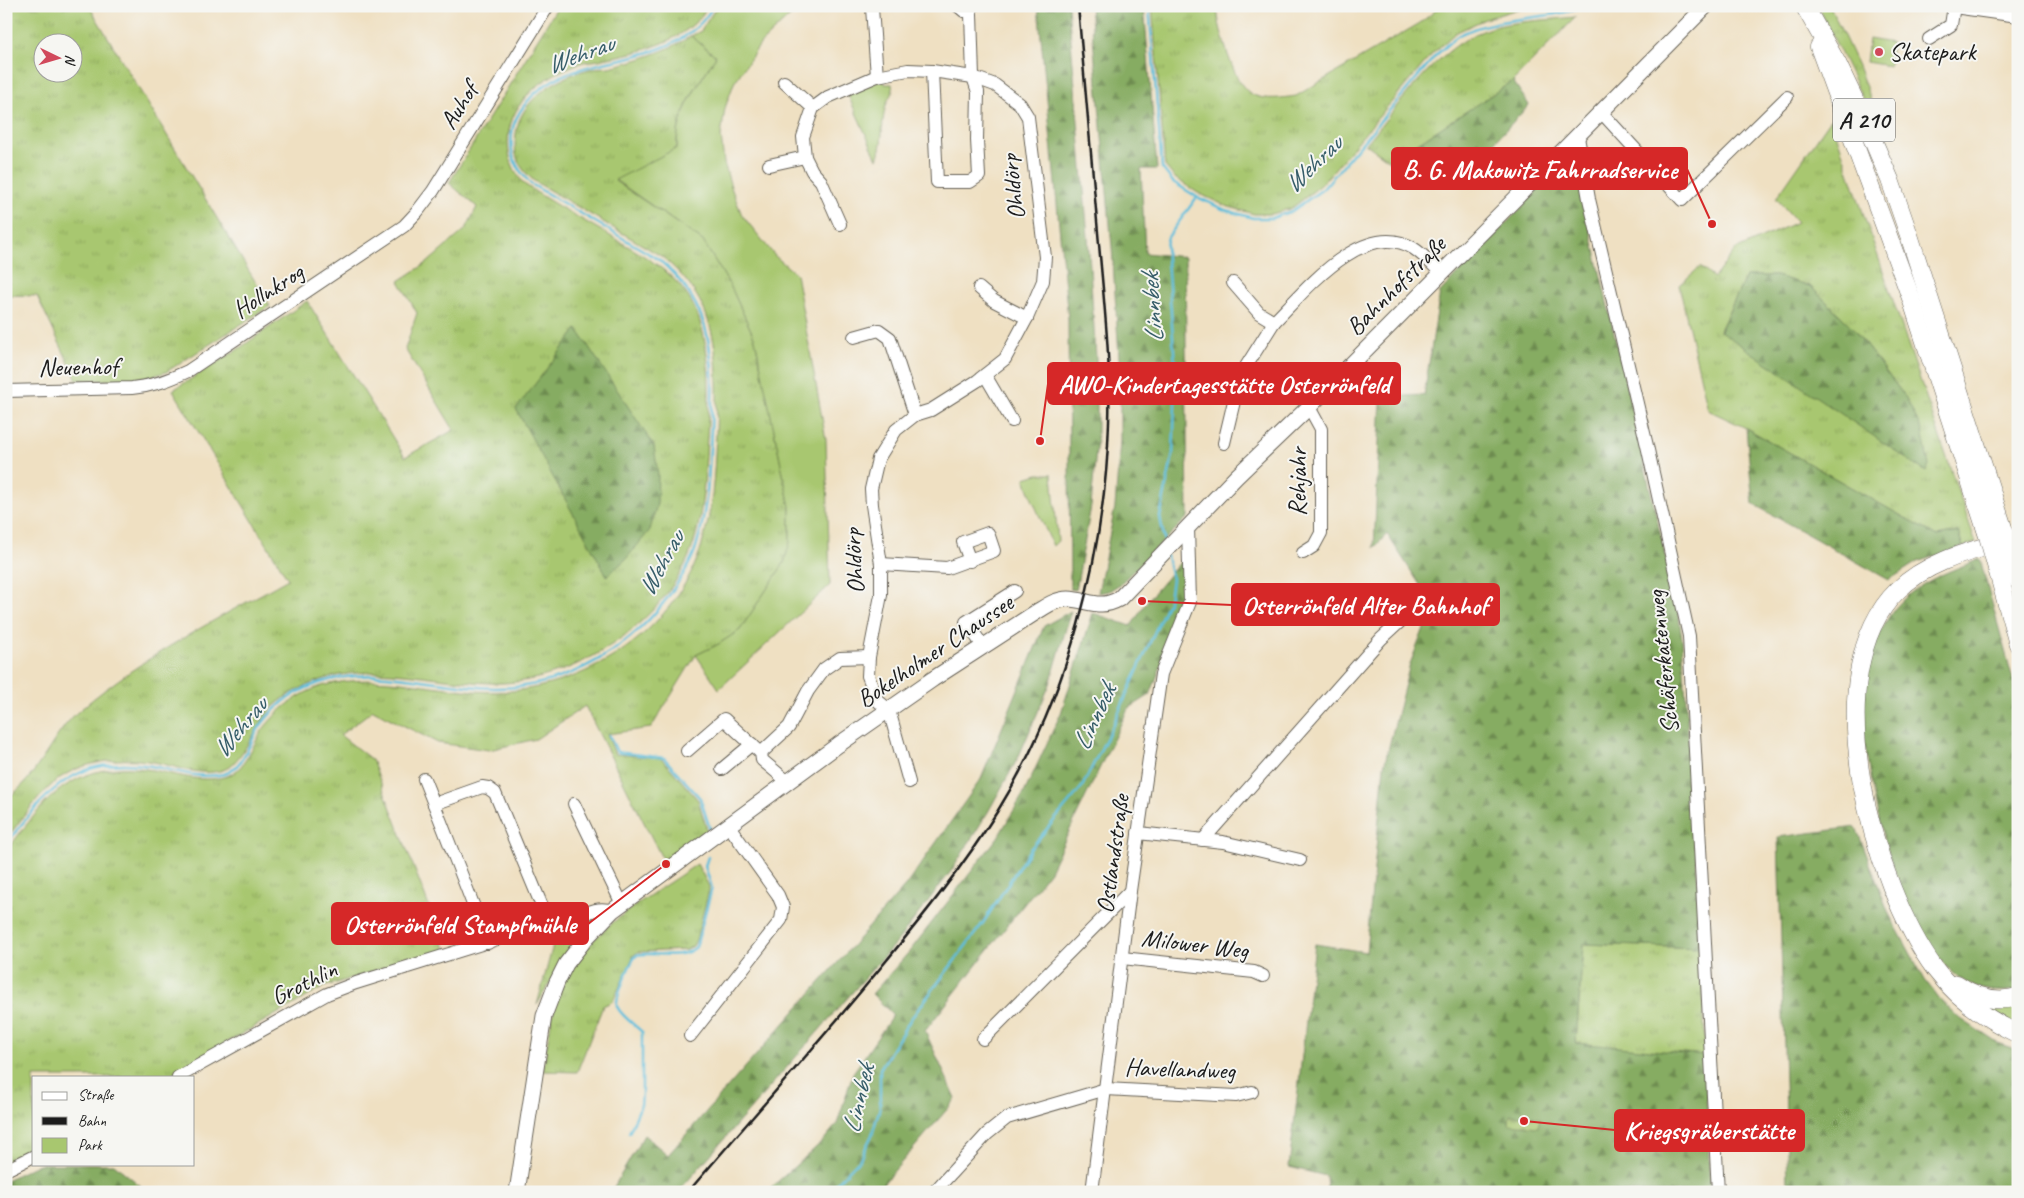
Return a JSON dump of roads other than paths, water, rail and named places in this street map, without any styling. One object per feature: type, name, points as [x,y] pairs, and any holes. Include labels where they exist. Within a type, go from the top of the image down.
[{"type":"highway","name":"A 210","points":[[1805,7],[1846,82],[1890,180],[1910,238],[2002,542],[2018,580]]},
{"type":"highway","name":"A 210","points":[[2002,542],[2018,644]]},
{"type":"highway","points":[[2002,542],[1961,554],[1934,565],[1916,575],[1897,590],[1878,615],[1867,637],[1857,679],[1855,708],[1857,745],[1874,837],[1887,874],[1915,936],[1935,969],[1950,986],[1978,1012],[2018,1034]]},
{"type":"highway","points":[[1924,950],[1950,978],[1976,996],[1994,1000],[2018,997]]},
{"type":"main road","name":"Bahnhofstraße","points":[[1119,599],[1236,477],[1310,407],[1706,6]]},
{"type":"main road","name":"Bokelholmer Chaussee","points":[[517,1192],[540,1035],[550,998],[556,982],[574,953],[621,905],[889,710],[1055,601],[1067,599],[1100,605],[1110,604],[1119,599]]},
{"type":"street","name":"Auhof","points":[[404,226],[433,191],[548,6]]},
{"type":"street","points":[[871,7],[877,76]]},
{"type":"street","name":"Ohldörp","points":[[932,71],[937,182],[970,182],[979,176],[977,140],[978,92],[973,77],[971,14],[966,7]]},
{"type":"street","points":[[1929,39],[1951,25],[1954,7],[2018,16]]},
{"type":"street","name":"Ohldörp","points":[[813,108],[828,97],[877,76],[908,70],[932,71],[973,77],[995,85],[1020,104],[1028,117],[1044,257],[1043,281],[1027,318],[1005,359],[985,375],[930,410],[915,416],[896,430],[878,459],[876,466],[871,489],[881,564],[881,595],[869,657],[868,676],[878,701],[889,710]]},
{"type":"street","points":[[784,82],[813,108],[803,137],[805,157],[812,172],[821,181],[840,224]]},
{"type":"street","points":[[1602,113],[1682,200],[1787,97]]},
{"type":"street","name":"Schäferkatenweg","points":[[1578,137],[1589,198],[1652,468],[1688,636],[1718,1192]]},
{"type":"street","points":[[769,165],[805,157]]},
{"type":"street","name":"Hollnkrog","points":[[152,386],[188,371],[404,226]]},
{"type":"street","points":[[1224,443],[1240,376],[1274,322],[1327,269],[1356,249],[1370,244],[1393,242],[1413,248],[1442,274]]},
{"type":"street","points":[[1233,283],[1259,313],[1274,322]]},
{"type":"street","points":[[979,288],[994,301],[1027,318]]},
{"type":"street","points":[[854,337],[879,330],[890,338],[915,416]]},
{"type":"street","points":[[985,375],[1012,421]]},
{"type":"street","name":"Neuenhof","points":[[6,392],[152,386]]},
{"type":"street","name":"Rehjahr","points":[[1303,553],[1314,546],[1321,533],[1320,429],[1310,407]]},
{"type":"street","name":"Ostlandstraße","points":[[1092,1192],[1130,891],[1161,674],[1190,602],[1188,527]]},
{"type":"street","points":[[881,564],[947,568],[970,560]]},
{"type":"street","points":[[984,646],[966,622],[1015,590]]},
{"type":"street","points":[[1203,840],[1381,639],[1408,618]]},
{"type":"street","points":[[722,769],[757,749],[788,726],[808,691],[824,669],[840,658],[869,657]]},
{"type":"street","points":[[889,710],[910,782]]},
{"type":"street","points":[[687,751],[724,719],[757,749],[762,760],[788,782]]},
{"type":"street","points":[[424,779],[488,943]]},
{"type":"street","points":[[434,804],[482,787],[488,788],[495,793],[549,923]]},
{"type":"street","points":[[574,804],[621,905]]},
{"type":"street","points":[[690,1036],[780,920],[783,907],[778,895],[729,826]]},
{"type":"street","points":[[1138,833],[1223,842],[1300,860]]},
{"type":"street","points":[[983,1039],[1130,891]]},
{"type":"street","name":"Grothlin","points":[[180,1076],[327,994],[549,923],[567,922],[580,915],[602,908],[621,905]]},
{"type":"street","name":"Milower Weg","points":[[1122,958],[1254,972],[1263,976]]},
{"type":"street","name":"Havellandweg","points":[[934,1192],[987,1134],[1007,1118],[1106,1089],[1236,1096],[1252,1092]]},
{"type":"street","points":[[6,1170],[32,1157]]},
{"type":"waterway","name":"Wehrau","points":[[6,844],[50,793],[66,781],[83,772],[102,766],[124,764],[151,766],[205,776],[215,776],[230,772],[240,762],[259,728],[275,709],[307,687],[340,678],[362,676],[384,676],[494,688],[521,686],[547,681],[573,672],[619,646],[659,609],[690,563],[703,518],[709,474],[712,380],[711,358],[701,316],[691,296],[677,277],[658,259],[531,184],[521,173],[515,161],[511,141],[517,117],[526,103],[539,89],[571,72],[589,66],[644,54],[669,45],[697,27],[713,6]]},
{"type":"waterway","name":"Wehrau","points":[[1149,6],[1162,168],[1173,182],[1197,197],[1225,210],[1253,218],[1272,218],[1292,211],[1323,189],[1436,55],[1459,35],[1490,24],[1555,14],[1586,6]]},
{"type":"waterway","name":"Linnbek","points":[[1165,543],[1160,517],[1173,454],[1176,378],[1166,246],[1168,237],[1197,197]]},
{"type":"waterway","name":"Linnbek","points":[[828,1192],[860,1159],[872,1135],[880,1107],[880,1069],[910,1020],[983,923],[1031,848],[1082,787],[1113,725],[1169,600],[1172,579],[1167,556]]},
{"type":"waterway","points":[[609,735],[617,752],[664,758],[700,798],[710,829]]},
{"type":"waterway","points":[[629,1133],[641,1105],[642,1032],[624,1016],[617,1006],[618,995],[637,955],[683,954],[696,947],[712,888],[705,866],[708,857]]},
{"type":"railway","points":[[688,1192],[858,995],[956,872],[997,812],[1022,768],[1044,721],[1063,673],[1091,574],[1106,473],[1109,422],[1107,333],[1078,6]]},
{"type":"place","name":"Skatepark","points":[[1879,52]]},
{"type":"place","name":"B. G. Makowitz Fahrradservice","points":[[1712,224]]},
{"type":"place","name":"AWO-Kindertagesstätte Osterrönfeld","points":[[1040,441]]},
{"type":"place","name":"Osterrönfeld Alter Bahnhof","points":[[1142,601]]},
{"type":"place","name":"Osterrönfeld Stampfmühle","points":[[666,864]]},
{"type":"place","name":"Kriegsgräberstätte","points":[[1524,1121]]}]
